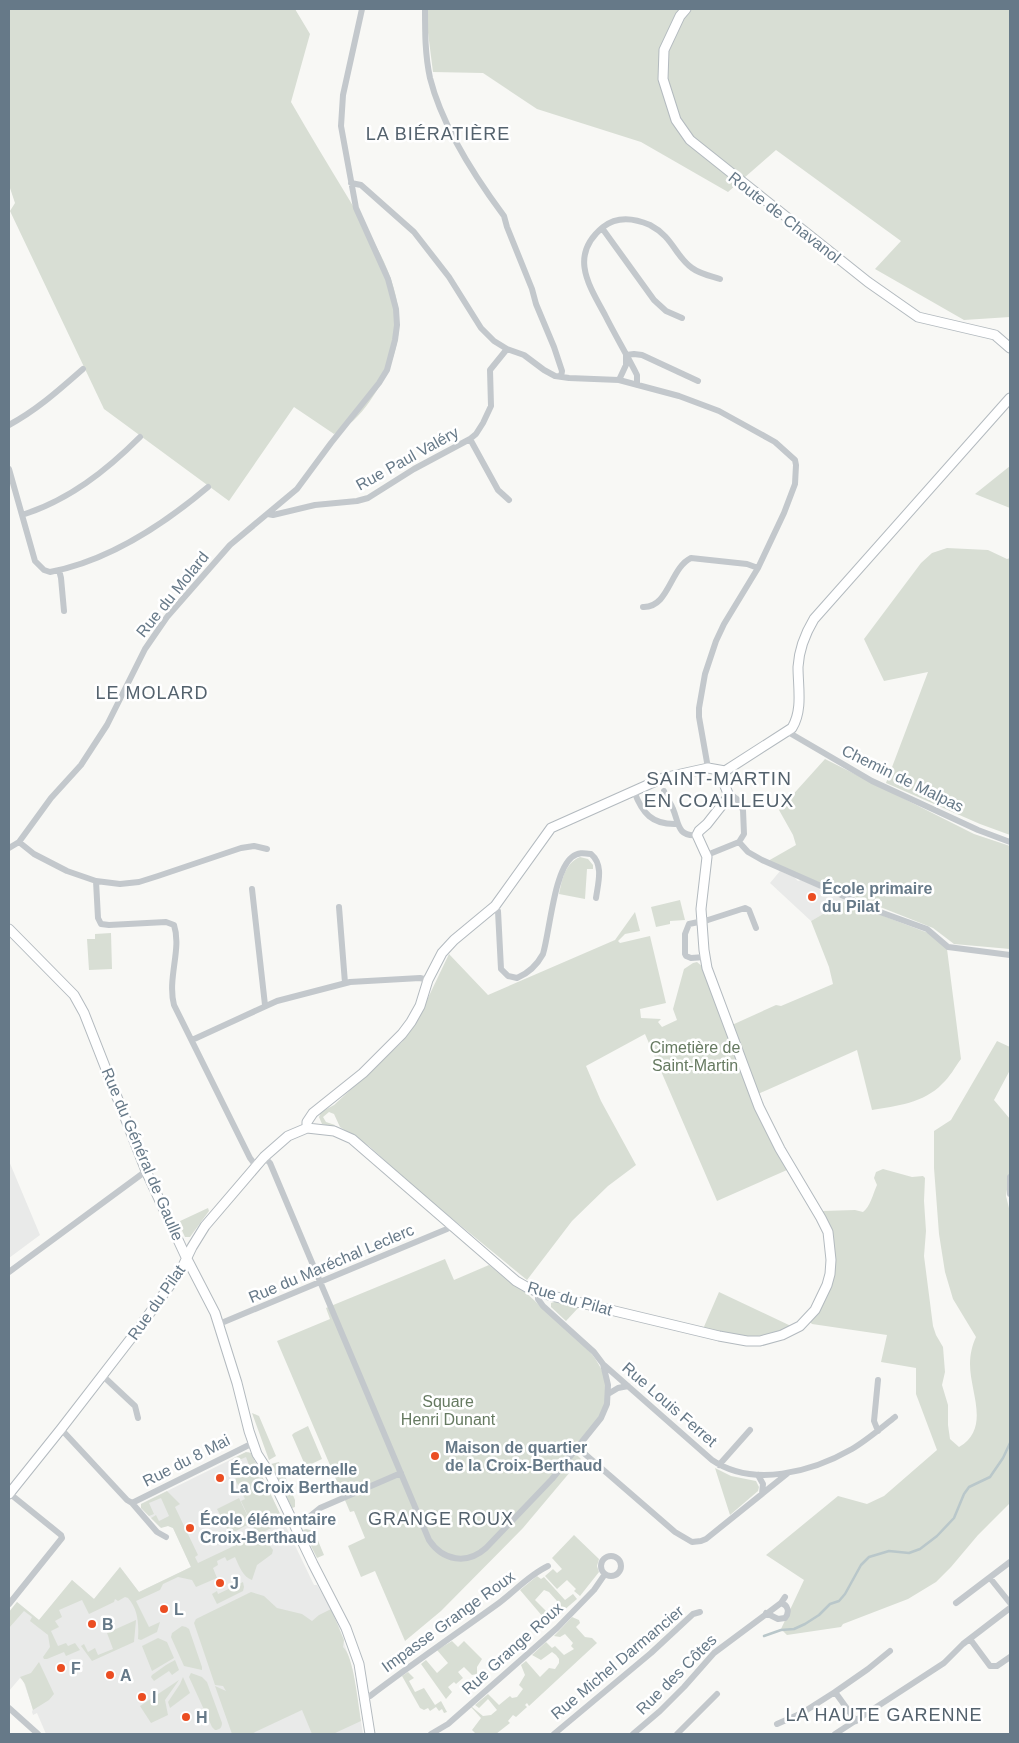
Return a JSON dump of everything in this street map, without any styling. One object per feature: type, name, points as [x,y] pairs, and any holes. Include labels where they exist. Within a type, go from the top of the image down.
[{"type":"street","name":"Rue du Molard","points":[[9,848],[19,842],[51,798],[81,765],[106,725],[145,649],[167,617],[230,545],[288,498],[308,476],[331,443],[379,383],[392,356],[397,325],[393,294],[388,279],[358,216],[342,140],[341,112],[343,95],[362,9]]},
{"type":"street","points":[[425,9],[427,60],[435,94],[461,149],[505,219],[554,347],[562,371],[562,377]]},
{"type":"street","name":"Route de Chavanol","points":[[686,9],[680,16],[664,50],[663,79],[676,120],[690,140],[868,282],[904,308],[918,317],[995,335],[1010,348]]},
{"type":"street","points":[[351,183],[362,185],[404,222],[449,277],[481,328],[494,341],[507,349],[521,353],[547,372],[562,377],[620,380],[679,396],[719,411],[775,442],[793,457],[796,465],[796,474],[792,495],[758,568],[724,624],[705,674],[699,717],[708,768]]},
{"type":"street","points":[[637,385],[637,376],[588,284],[584,272],[584,257],[590,241],[602,228],[613,220],[634,220],[650,226],[665,236],[691,267],[708,276],[720,279]]},
{"type":"street","points":[[602,228],[654,300],[666,310],[682,318]]},
{"type":"street","name":"Rue Paul Valéry","points":[[268,514],[273,515],[315,505],[357,501],[368,498],[476,434],[491,406],[490,370],[507,349]]},
{"type":"street","points":[[620,380],[626,365],[626,355]]},
{"type":"street","points":[[626,355],[642,355],[698,381]]},
{"type":"street","points":[[9,425],[49,400],[83,369]]},
{"type":"street","points":[[307,1128],[307,1122],[313,1114],[363,1073],[402,1034],[420,1006],[428,980],[442,953],[454,940],[495,906],[551,828],[663,778],[708,768],[725,770],[764,744],[788,732],[794,726],[798,713],[798,666],[802,645],[808,629],[825,605],[1010,398]]},
{"type":"street","points":[[22,515],[55,502],[93,479],[115,462],[140,437]]},
{"type":"street","name":"Rue Paul Valéry","points":[[470,438],[498,490],[509,500]]},
{"type":"street","points":[[9,469],[35,561],[44,570],[50,572],[94,558],[140,536],[161,524],[208,487]]},
{"type":"street","points":[[642,607],[648,607],[656,603],[684,563],[691,558],[747,564],[758,568]]},
{"type":"street","points":[[59,570],[62,578],[64,611]]},
{"type":"street","name":"Chemin de Malpas","points":[[788,732],[872,780],[978,830],[1010,842]]},
{"type":"street","points":[[697,836],[699,831],[725,803],[729,796],[723,781],[725,770]]},
{"type":"street","points":[[634,791],[639,804],[648,816],[655,820],[678,824]]},
{"type":"street","points":[[697,836],[707,855],[739,842],[744,834],[745,814],[738,800],[728,792]]},
{"type":"street","points":[[655,799],[665,793],[679,828],[685,834],[697,836]]},
{"type":"street","points":[[19,842],[23,847],[47,862],[96,881],[120,884],[133,883],[158,876],[241,848],[254,846],[267,849]]},
{"type":"street","points":[[739,842],[748,852],[762,860],[872,908],[927,928],[948,947],[1010,955]]},
{"type":"street","points":[[495,906],[498,911],[501,969],[508,976],[517,978],[530,971],[543,954],[559,878],[568,861],[573,856],[580,853],[591,854],[598,863],[596,898]]},
{"type":"street","name":"Rue du Pilat","points":[[9,1493],[103,1376],[170,1286],[205,1226],[264,1157],[288,1136],[307,1128],[334,1131],[352,1139],[516,1281],[538,1292],[719,1336],[747,1341],[774,1338],[796,1329],[808,1318],[821,1299],[830,1274],[831,1253],[828,1232],[780,1149],[759,1107],[704,957],[702,895],[707,855]]},
{"type":"street","points":[[96,881],[98,918],[101,924],[109,926],[166,922],[174,925],[176,940],[172,970],[172,998],[174,1005],[250,1158],[256,1166]]},
{"type":"street","points":[[252,889],[265,1005]]},
{"type":"street","points":[[339,907],[346,983]]},
{"type":"street","points":[[704,957],[689,958],[686,956],[684,950],[686,928],[692,923],[745,908],[749,910],[756,928]]},
{"type":"street","name":"Rue du Général de Gaulle","points":[[9,929],[80,1003],[124,1110],[146,1171],[186,1257],[209,1299],[219,1324],[259,1458],[270,1474],[346,1628],[359,1664],[370,1734]]},
{"type":"street","points":[[192,1040],[265,1005],[346,983],[420,978],[428,980]]},
{"type":"street","points":[[264,1157],[270,1163],[401,1473],[434,1547],[440,1553],[449,1558],[466,1559],[474,1557],[486,1548],[528,1505],[578,1448],[601,1418],[607,1404],[608,1394],[603,1364]]},
{"type":"street","points":[[9,1272],[146,1171]]},
{"type":"street","points":[[1010,1178],[1010,1194]]},
{"type":"street","name":"Rue du Maréchal Leclerc","points":[[219,1324],[452,1226]]},
{"type":"street","name":"Rue Louis Ferret","points":[[538,1292],[538,1299],[543,1306],[594,1352],[603,1364],[695,1446],[719,1465],[739,1473],[758,1475],[790,1472],[834,1458],[850,1450],[895,1417]]},
{"type":"street","points":[[103,1376],[135,1406],[138,1418]]},
{"type":"street","points":[[878,1380],[874,1422],[878,1431]]},
{"type":"street","points":[[608,1394],[618,1388],[628,1386]]},
{"type":"street","name":"Rue du 8 Mai","points":[[61,1429],[157,1532],[166,1537]]},
{"type":"street","name":"Rue Louis Ferret","points":[[719,1465],[750,1430]]},
{"type":"street","name":"Rue du 8 Mai","points":[[132,1503],[253,1443]]},
{"type":"street","points":[[578,1448],[665,1525],[692,1542],[701,1542],[706,1539],[790,1472]]},
{"type":"street","points":[[294,1526],[304,1521],[320,1508],[401,1473]]},
{"type":"street","points":[[758,1475],[763,1484],[762,1494]]},
{"type":"street","points":[[9,1493],[61,1535],[62,1538],[9,1604]]},
{"type":"street","points":[[956,1603],[1010,1562]]},
{"type":"street","name":"Impasse Grange Roux","points":[[365,1697],[370,1696],[456,1632],[503,1600],[535,1573],[548,1566]]},
{"type":"street","name":"Rue Grange Roux","points":[[431,1734],[448,1724],[556,1628],[594,1590],[605,1574]]},
{"type":"street","points":[[990,1578],[1010,1603]]},
{"type":"street","name":"Rue des Côtes","points":[[632,1734],[660,1711],[714,1653],[783,1600],[788,1608],[786,1618],[778,1619],[766,1614]]},
{"type":"street","points":[[835,1734],[944,1663],[970,1639],[1010,1608]]},
{"type":"street","name":"Rue Michel Darmancier","points":[[554,1734],[651,1653],[693,1614],[700,1612]]},
{"type":"street","points":[[970,1639],[990,1666],[997,1666],[1010,1657]]},
{"type":"street","points":[[777,1724],[802,1713],[835,1692],[890,1651]]},
{"type":"street","points":[[835,1692],[856,1721]]},
{"type":"street","points":[[677,1734],[717,1694]]},
{"type":"street","points":[[9,1708],[34,1732]]},
{"type":"shaded area","name":"École primaire du Pilat","points":[[780,871],[794,877],[798,881],[801,880],[846,901],[811,921],[770,883]]},
{"type":"shaded area","points":[[9,1161],[40,1235],[9,1258]]},
{"type":"shaded area","points":[[249,1452],[314,1585],[317,1585],[339,1627],[353,1671],[363,1734],[46,1734],[37,1713],[33,1715],[33,1709],[23,1680],[20,1678],[9,1691],[9,1612],[17,1602],[39,1620],[72,1580],[94,1599],[120,1567],[139,1592],[191,1567],[173,1528],[168,1526],[160,1527],[141,1508],[141,1504]]},
{"type":"green space","points":[[9,9],[295,9],[310,34],[291,102],[373,240],[384,262],[398,306],[399,329],[394,353],[384,378],[370,401],[357,417],[334,434],[294,407],[229,501],[104,409],[10,211],[15,203],[9,185]]},
{"type":"green space","points":[[425,9],[1010,9],[1010,317],[964,320],[875,269],[901,241],[776,150],[728,192],[641,142],[537,109],[483,73],[433,72]]},
{"type":"green space","points":[[1010,466],[1010,508],[975,494]]},
{"type":"green space","points":[[947,548],[988,550],[1007,559],[1010,558],[1010,835],[886,783],[928,672],[884,681],[864,639],[921,563],[932,553]]},
{"type":"green space","points":[[825,759],[974,834],[1010,846],[1010,949],[954,944],[933,928],[768,861],[796,845],[793,835],[779,810]]},
{"type":"green space","points":[[580,857],[588,859],[593,865],[593,869],[587,869],[585,899],[559,894],[568,868],[571,863]]},
{"type":"green space","points":[[680,900],[685,920],[670,921],[670,924],[656,927],[651,907]]},
{"type":"green space","points":[[847,900],[931,934],[947,949],[961,1059],[948,1078],[927,1096],[891,1107],[872,1110],[857,1050],[758,1094],[732,1025],[776,1005],[781,1006],[833,984],[829,967],[811,921]]},
{"type":"green space","name":"Cimetière de Saint-Martin","points":[[635,912],[640,931],[625,934],[618,941],[620,943],[650,936],[666,1003],[640,1009],[641,1018],[661,1019],[658,1022],[662,1027],[677,1020],[673,1009],[684,969],[697,962],[703,967],[758,1116],[787,1170],[717,1201],[645,1034],[586,1066],[601,1101],[636,1165],[608,1186],[572,1221],[527,1280],[422,1194],[369,1146],[340,1127],[334,1114],[329,1112],[323,1117],[326,1122],[335,1125],[334,1127],[322,1124],[319,1117],[321,1112],[334,1105],[402,1042],[416,1023],[449,954],[488,995],[615,940]]},
{"type":"green space","points":[[111,933],[112,969],[89,970],[87,939],[95,939],[95,934]]},
{"type":"green space","points":[[997,1041],[1010,1047],[1010,1070],[994,1100],[1010,1119],[1010,1170],[1006,1196],[1010,1212],[1010,1503],[936,1582],[908,1599],[843,1624],[841,1627],[787,1635],[781,1629],[804,1580],[766,1555],[838,1496],[867,1504],[884,1496],[937,1450],[916,1394],[916,1368],[881,1362],[887,1335],[812,1324],[810,1322],[819,1309],[830,1283],[835,1263],[831,1233],[822,1211],[855,1210],[863,1212],[869,1204],[877,1185],[874,1178],[876,1172],[883,1169],[912,1177],[923,1176],[925,1178],[926,1231],[924,1256],[933,1326],[943,1347],[945,1372],[942,1385],[948,1405],[950,1439],[959,1447],[969,1439],[977,1420],[970,1364],[970,1357],[976,1337],[953,1299],[945,1272],[939,1234],[934,1168],[934,1131],[951,1120]]},
{"type":"green space","points":[[208,1208],[209,1211],[190,1237],[185,1237],[178,1222]]},
{"type":"green space","name":"Square Henri Dunant","points":[[445,1259],[454,1280],[489,1265],[512,1284],[522,1289],[593,1355],[604,1376],[606,1399],[597,1421],[572,1450],[581,1459],[523,1528],[441,1611],[405,1641],[375,1571],[361,1577],[348,1546],[365,1538],[354,1511],[350,1512],[277,1341],[330,1319],[326,1308]]},
{"type":"green space","points":[[719,1292],[791,1326],[780,1331],[758,1336],[737,1335],[703,1329]]},
{"type":"green space","points":[[557,1301],[579,1307],[566,1321],[551,1307],[551,1303]]},
{"type":"green space","points":[[252,1413],[259,1416],[276,1456],[269,1460]]},
{"type":"green space","points":[[308,1426],[322,1459],[307,1466],[292,1435]]},
{"type":"green space","points":[[246,1452],[251,1453],[284,1522],[261,1533],[273,1550],[272,1554],[257,1565],[252,1580],[244,1574],[235,1557],[227,1561],[225,1557],[217,1561],[218,1565],[213,1568],[217,1578],[196,1587],[192,1580],[178,1577],[163,1584],[160,1590],[136,1601],[149,1627],[160,1622],[157,1632],[141,1640],[138,1639],[136,1612],[128,1598],[125,1597],[118,1601],[115,1599],[114,1602],[89,1614],[82,1600],[59,1610],[62,1617],[55,1621],[59,1627],[51,1631],[58,1646],[66,1643],[68,1646],[75,1643],[80,1650],[66,1656],[64,1652],[44,1659],[43,1657],[50,1647],[48,1635],[30,1621],[32,1617],[24,1611],[9,1628],[9,1612],[17,1602],[39,1620],[72,1580],[94,1599],[120,1567],[139,1592],[191,1567],[173,1528],[168,1526],[161,1528],[151,1518],[156,1515],[159,1521],[169,1516],[161,1498],[149,1503],[154,1514],[149,1516],[141,1508],[141,1504],[167,1491],[180,1504],[175,1507],[198,1555],[195,1557],[198,1563],[257,1535],[241,1501],[245,1499],[235,1479],[241,1475],[243,1477],[253,1473],[251,1465],[249,1465],[246,1457],[239,1460],[237,1457],[234,1459],[240,1464],[236,1466],[237,1469],[231,1471],[234,1458]]},
{"type":"green space","points":[[279,1462],[295,1500],[295,1507],[292,1508],[271,1464]]},
{"type":"green space","points":[[715,1468],[731,1476],[756,1481],[759,1487],[758,1491],[730,1515]]},
{"type":"green space","points":[[239,1498],[251,1523],[230,1534],[217,1509]]},
{"type":"green space","points":[[303,1530],[314,1531],[324,1555],[317,1558]]},
{"type":"green space","points":[[574,1535],[599,1559],[597,1566],[599,1572],[580,1596],[574,1591],[576,1589],[567,1580],[557,1589],[545,1576],[553,1569],[557,1573],[562,1569],[552,1558]]},
{"type":"green space","points":[[537,1576],[541,1579],[544,1577],[565,1600],[573,1594],[577,1599],[563,1611],[554,1605],[557,1601],[549,1592],[544,1590],[535,1600],[554,1619],[549,1624],[520,1590]]},
{"type":"green space","points":[[243,1582],[243,1591],[217,1604],[212,1594],[217,1591],[218,1594]]},
{"type":"green space","points":[[251,1592],[264,1596],[277,1608],[302,1614],[312,1621],[331,1609],[344,1640],[343,1647],[347,1652],[353,1670],[361,1721],[333,1734],[312,1734],[302,1710],[251,1734],[232,1734],[215,1686],[226,1691],[223,1686],[215,1685],[194,1623],[196,1619]]},
{"type":"green space","points":[[572,1617],[579,1620],[580,1623],[576,1627],[585,1637],[592,1638],[597,1643],[529,1706],[527,1703],[525,1705],[527,1707],[516,1717],[513,1715],[508,1721],[510,1723],[496,1734],[476,1734],[472,1730],[481,1718],[471,1707],[483,1716],[491,1715],[497,1710],[488,1699],[479,1708],[475,1705],[488,1694],[499,1705],[510,1696],[512,1698],[517,1697],[523,1689],[519,1685],[525,1675],[521,1665],[526,1661],[540,1677],[549,1668],[555,1669],[559,1659],[552,1652],[541,1660],[532,1655],[546,1642],[552,1648],[555,1646],[564,1655],[574,1649],[571,1646],[573,1643],[565,1634],[560,1637],[554,1636]]},
{"type":"green space","points":[[136,1620],[134,1642],[92,1661],[81,1646],[84,1644],[88,1652],[95,1648],[98,1655],[113,1649],[107,1633]]},
{"type":"green space","points":[[182,1626],[189,1629],[202,1670],[184,1666],[171,1637],[172,1633]]},
{"type":"green space","points":[[158,1638],[167,1642],[174,1658],[152,1671],[142,1646]]},
{"type":"green space","points":[[452,1641],[458,1647],[464,1641],[482,1659],[477,1667],[477,1674],[472,1675],[464,1667],[458,1672],[463,1678],[456,1684],[454,1682],[448,1687],[452,1692],[446,1699],[421,1664],[426,1660],[437,1673],[448,1663],[437,1650]]},
{"type":"green space","points":[[175,1660],[179,1670],[172,1675],[169,1671],[154,1681],[151,1677],[152,1675]]},
{"type":"green space","points":[[39,1662],[54,1694],[49,1700],[33,1710],[25,1684],[20,1677],[31,1673]]},
{"type":"green space","points":[[408,1672],[414,1678],[409,1681],[415,1692],[424,1688],[435,1705],[441,1701],[447,1712],[444,1713],[442,1709],[439,1711],[436,1707],[430,1711],[428,1708],[424,1710],[420,1708],[402,1676]]},
{"type":"green space","points":[[191,1673],[202,1677],[207,1682],[222,1723],[219,1729],[215,1730],[212,1727],[189,1677]]},
{"type":"green space","points":[[183,1677],[190,1693],[170,1708],[168,1702]]},
{"type":"green space","points":[[179,1680],[165,1700],[168,1715],[151,1723],[140,1706]]},
{"type":"waterway","points":[[764,1636],[781,1630],[794,1629],[805,1624],[819,1615],[830,1604],[839,1601],[861,1565],[869,1557],[889,1551],[909,1553],[920,1549],[937,1536],[954,1518],[969,1487],[990,1477],[1003,1458],[1010,1443]]},
{"type":"place","name":"École primaire du Pilat","points":[[812,897]]},
{"type":"place","name":"Maison de quartier de la Croix-Berthaud","points":[[435,1456]]},
{"type":"place","name":"École maternelle La Croix Berthaud","points":[[220,1478]]},
{"type":"place","name":"École élémentaire Croix-Berthaud","points":[[190,1528]]},
{"type":"place","name":"J","points":[[220,1583]]},
{"type":"place","name":"L","points":[[164,1609]]},
{"type":"place","name":"B","points":[[92,1624]]},
{"type":"place","name":"F","points":[[61,1668]]},
{"type":"place","name":"A","points":[[110,1675]]},
{"type":"place","name":"I","points":[[142,1697]]},
{"type":"place","name":"H","points":[[186,1717]]},
{"type":"district","name":"LA BIÉRATIÈRE","points":[[438,134]]},
{"type":"district","name":"LE MOLARD","points":[[152,693]]},
{"type":"district","name":"SAINT-MARTIN EN COAILLEUX","points":[[719,789]]},
{"type":"district","name":"GRANGE ROUX","points":[[441,1519]]},
{"type":"district","name":"LA HAUTE GARENNE","points":[[884,1715]]}]
